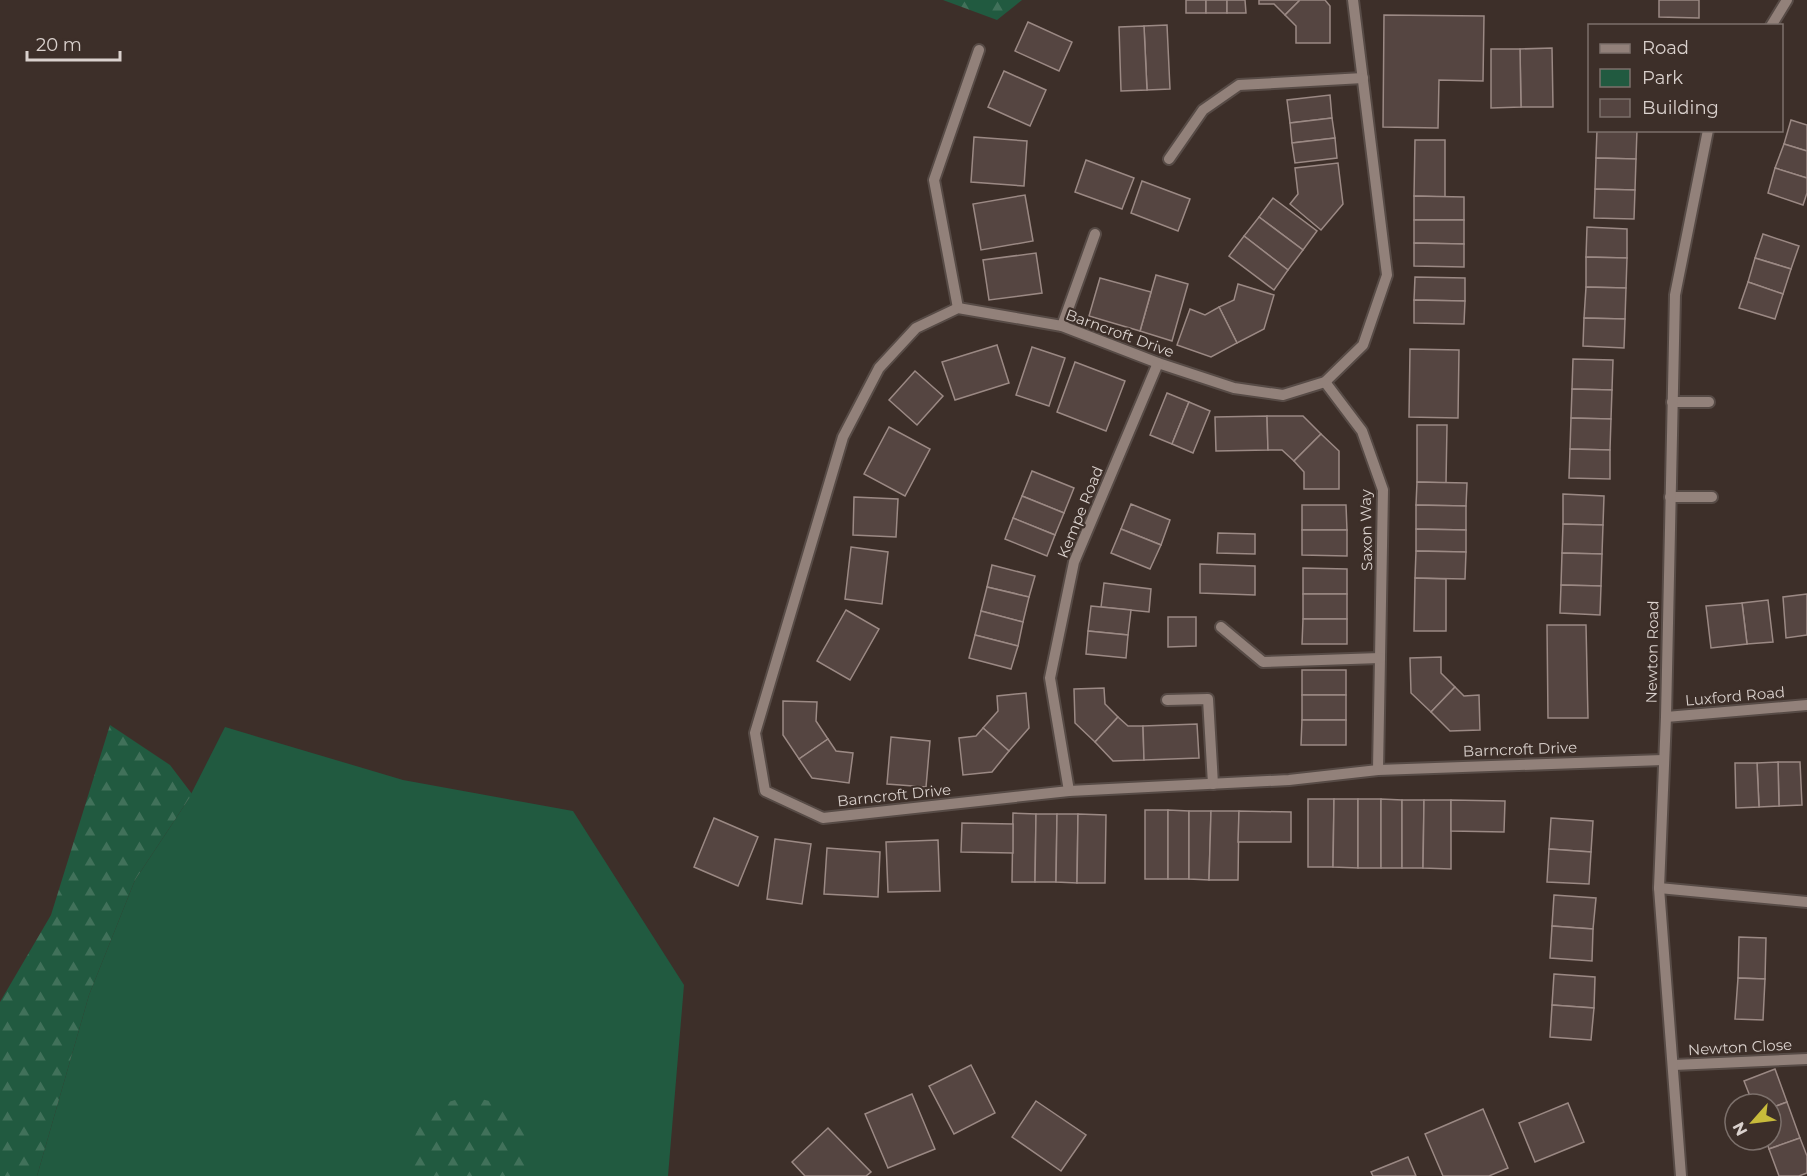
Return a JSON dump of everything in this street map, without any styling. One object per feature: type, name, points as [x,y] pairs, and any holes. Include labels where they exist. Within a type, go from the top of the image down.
[{"type":"street","name":"Barncroft Drive","points":[[1353,0],[1387,274],[1363,345],[1324,382],[1283,395],[1234,388],[1158,363],[1062,326],[958,308],[916,328],[879,368],[843,437],[755,733],[765,791],[823,818],[1069,791],[1289,780],[1378,770],[1663,760]]},
{"type":"street","points":[[1772,24],[1787,0]]},
{"type":"street","points":[[958,308],[934,180],[980,50]]},
{"type":"street","points":[[1169,159],[1203,110],[1239,85],[1363,78]]},
{"type":"street","name":"Newton Road","points":[[1681,1176],[1659,888],[1666,717],[1675,295],[1708,132]]},
{"type":"street","points":[[1062,326],[1095,234]]},
{"type":"street","name":"Kempe Road","points":[[1069,791],[1050,678],[1074,562],[1158,363]]},
{"type":"street","name":"Saxon Way","points":[[1324,382],[1362,431],[1383,490],[1380,658]]},
{"type":"street","points":[[1672,402],[1710,402]]},
{"type":"street","points":[[1670,496],[1712,497]]},
{"type":"street","points":[[1221,627],[1263,662],[1380,658],[1378,770]]},
{"type":"street","points":[[1167,700],[1208,699],[1213,784]]},
{"type":"street","name":"Luxford Road","points":[[1666,717],[1807,705]]},
{"type":"street","points":[[1659,888],[1807,902]]},
{"type":"street","name":"Newton Close","points":[[1674,1065],[1807,1059]]},
{"type":"green space","points":[[943,0],[1022,0],[997,20]]},
{"type":"green space","points":[[110,725],[170,765],[192,794],[135,880],[89,995],[37,1176],[0,1176],[0,1002],[51,915]]},
{"type":"green space","points":[[225,727],[403,780],[573,811],[684,985],[668,1176],[37,1176],[89,995],[135,880],[188,800]]},
{"type":"green space","points":[[462,1098],[481,1099],[493,1103],[514,1117],[521,1127],[529,1151],[527,1176],[414,1176],[411,1166],[412,1145],[421,1125],[435,1109]]},
{"type":"building","points":[[1186,0],[1206,0],[1206,13],[1186,13]]},
{"type":"building","points":[[1206,0],[1227,0],[1227,13],[1206,13]]},
{"type":"building","points":[[1227,0],[1245,0],[1246,13],[1227,13]]},
{"type":"building","points":[[1259,0],[1300,0],[1285,15],[1274,4],[1259,4]]},
{"type":"building","points":[[1300,0],[1325,0],[1330,6],[1330,43],[1296,43],[1296,26],[1285,15]]},
{"type":"building","points":[[1659,0],[1699,0],[1699,18],[1659,17]]},
{"type":"building","points":[[1384,15],[1484,16],[1483,81],[1439,80],[1438,128],[1383,127]]},
{"type":"building","points":[[1028,22],[1072,42],[1059,71],[1015,51]]},
{"type":"building","points":[[1167,25],[1170,89],[1147,90],[1144,26]]},
{"type":"building","points":[[1144,26],[1147,90],[1121,91],[1119,27]]},
{"type":"building","points":[[1552,48],[1553,107],[1521,107],[1520,49]]},
{"type":"building","points":[[1491,49],[1520,49],[1521,107],[1491,108]]},
{"type":"building","points":[[1004,71],[1046,90],[1030,126],[988,107]]},
{"type":"building","points":[[1330,95],[1332,118],[1290,123],[1287,100]]},
{"type":"building","points":[[1332,118],[1335,138],[1292,143],[1290,123]]},
{"type":"building","points":[[1791,120],[1807,125],[1807,151],[1784,144]]},
{"type":"building","points":[[1597,132],[1637,132],[1636,159],[1596,158]]},
{"type":"building","points":[[974,137],[1027,141],[1024,186],[971,182]]},
{"type":"building","points":[[1335,138],[1337,158],[1295,163],[1292,143]]},
{"type":"building","points":[[1415,140],[1445,140],[1445,197],[1414,196]]},
{"type":"building","points":[[1784,144],[1807,151],[1807,178],[1775,168]]},
{"type":"building","points":[[1596,158],[1636,159],[1635,190],[1595,189]]},
{"type":"building","points":[[1086,160],[1134,178],[1122,209],[1075,192]]},
{"type":"building","points":[[1338,163],[1343,204],[1321,230],[1290,204],[1298,194],[1295,168]]},
{"type":"building","points":[[1775,168],[1807,178],[1807,193],[1803,205],[1768,193]]},
{"type":"building","points":[[1142,181],[1190,199],[1178,231],[1131,213]]},
{"type":"building","points":[[1595,189],[1635,190],[1634,219],[1594,218]]},
{"type":"building","points":[[1025,195],[1033,241],[981,250],[973,204]]},
{"type":"building","points":[[1414,196],[1464,197],[1464,220],[1414,220]]},
{"type":"building","points":[[1273,198],[1317,231],[1303,250],[1259,217]]},
{"type":"building","points":[[1259,217],[1303,250],[1288,270],[1244,236]]},
{"type":"building","points":[[1414,220],[1464,220],[1464,244],[1414,243]]},
{"type":"building","points":[[1587,227],[1627,229],[1627,258],[1586,257]]},
{"type":"building","points":[[1763,234],[1799,246],[1791,269],[1755,258]]},
{"type":"building","points":[[1244,236],[1288,270],[1274,290],[1229,256]]},
{"type":"building","points":[[1414,243],[1464,244],[1464,267],[1414,266]]},
{"type":"building","points":[[1036,253],[1042,293],[989,300],[983,260]]},
{"type":"building","points":[[1586,257],[1627,258],[1626,288],[1586,287]]},
{"type":"building","points":[[1755,258],[1791,269],[1783,294],[1748,282]]},
{"type":"building","points":[[1156,275],[1188,284],[1172,341],[1140,331]]},
{"type":"building","points":[[1415,277],[1465,278],[1465,301],[1414,300]]},
{"type":"building","points":[[1100,278],[1151,292],[1140,331],[1089,316]]},
{"type":"building","points":[[1748,282],[1783,294],[1775,319],[1739,308]]},
{"type":"building","points":[[1238,284],[1274,295],[1264,329],[1237,343],[1219,307],[1234,300]]},
{"type":"building","points":[[1586,287],[1626,288],[1625,319],[1584,318]]},
{"type":"building","points":[[1414,300],[1465,301],[1464,324],[1414,323]]},
{"type":"building","points":[[1219,307],[1237,343],[1211,357],[1177,345],[1190,309],[1205,315]]},
{"type":"building","points":[[1584,318],[1625,319],[1624,348],[1583,346]]},
{"type":"building","points":[[997,345],[1009,383],[955,400],[942,362]]},
{"type":"building","points":[[1032,347],[1065,358],[1049,406],[1016,395]]},
{"type":"building","points":[[1410,349],[1459,350],[1458,418],[1409,417]]},
{"type":"building","points":[[1573,359],[1613,360],[1612,390],[1572,389]]},
{"type":"building","points":[[1075,362],[1125,381],[1106,431],[1057,412]]},
{"type":"building","points":[[915,371],[943,396],[917,425],[889,400]]},
{"type":"building","points":[[1572,389],[1612,390],[1611,419],[1571,418]]},
{"type":"building","points":[[1167,393],[1189,402],[1172,444],[1150,435]]},
{"type":"building","points":[[1189,402],[1210,411],[1193,453],[1172,444]]},
{"type":"building","points":[[1267,416],[1268,450],[1216,451],[1215,417]]},
{"type":"building","points":[[1267,416],[1303,416],[1321,434],[1294,461],[1282,450],[1268,450]]},
{"type":"building","points":[[1571,418],[1611,419],[1610,450],[1570,449]]},
{"type":"building","points":[[1417,425],[1447,425],[1446,483],[1417,482]]},
{"type":"building","points":[[889,427],[930,449],[905,496],[864,474]]},
{"type":"building","points":[[1321,434],[1339,451],[1339,489],[1304,489],[1304,472],[1294,461]]},
{"type":"building","points":[[1570,449],[1610,450],[1610,479],[1569,478]]},
{"type":"building","points":[[1032,471],[1074,488],[1064,513],[1022,496]]},
{"type":"building","points":[[1417,482],[1467,483],[1466,506],[1416,505]]},
{"type":"building","points":[[1563,494],[1604,496],[1603,525],[1563,524]]},
{"type":"building","points":[[1022,496],[1064,513],[1055,535],[1013,518]]},
{"type":"building","points":[[854,497],[898,499],[896,537],[853,535]]},
{"type":"building","points":[[1131,504],[1170,520],[1161,545],[1121,529]]},
{"type":"building","points":[[1302,505],[1346,505],[1347,530],[1302,530]]},
{"type":"building","points":[[1416,505],[1466,506],[1466,530],[1416,529]]},
{"type":"building","points":[[1013,518],[1055,535],[1047,556],[1005,539]]},
{"type":"building","points":[[1563,524],[1603,525],[1602,554],[1562,553]]},
{"type":"building","points":[[1121,529],[1161,545],[1150,569],[1111,553]]},
{"type":"building","points":[[1416,529],[1466,530],[1466,552],[1416,551]]},
{"type":"building","points":[[1302,530],[1347,530],[1347,556],[1302,555]]},
{"type":"building","points":[[1218,533],[1255,534],[1255,554],[1217,553]]},
{"type":"building","points":[[851,547],[888,552],[882,604],[845,599]]},
{"type":"building","points":[[1416,551],[1466,552],[1465,579],[1415,578]]},
{"type":"building","points":[[1562,553],[1602,554],[1601,586],[1561,585]]},
{"type":"building","points":[[1200,564],[1255,566],[1255,595],[1200,593]]},
{"type":"building","points":[[992,565],[1035,576],[1029,597],[987,587]]},
{"type":"building","points":[[1303,568],[1347,569],[1347,594],[1303,594]]},
{"type":"building","points":[[1415,578],[1446,579],[1446,631],[1414,631]]},
{"type":"building","points":[[1104,583],[1151,589],[1149,612],[1101,607]]},
{"type":"building","points":[[1561,585],[1601,586],[1600,615],[1560,613]]},
{"type":"building","points":[[987,587],[1029,597],[1023,622],[981,611]]},
{"type":"building","points":[[1303,594],[1347,594],[1347,619],[1303,619]]},
{"type":"building","points":[[1807,594],[1807,635],[1786,638],[1783,597]]},
{"type":"building","points":[[1768,600],[1773,642],[1747,644],[1742,603]]},
{"type":"building","points":[[1742,603],[1747,644],[1711,648],[1706,606]]},
{"type":"building","points":[[1091,606],[1131,610],[1128,635],[1088,631]]},
{"type":"building","points":[[846,610],[879,629],[850,680],[817,661]]},
{"type":"building","points":[[981,611],[1023,622],[1018,646],[975,635]]},
{"type":"building","points":[[1168,617],[1196,617],[1196,646],[1168,647]]},
{"type":"building","points":[[1303,619],[1347,619],[1347,644],[1302,644]]},
{"type":"building","points":[[1547,625],[1586,625],[1588,718],[1548,718]]},
{"type":"building","points":[[1088,631],[1128,635],[1126,658],[1086,654]]},
{"type":"building","points":[[975,635],[1018,646],[1011,669],[969,658]]},
{"type":"building","points":[[1441,657],[1441,673],[1455,687],[1431,712],[1411,693],[1410,658]]},
{"type":"building","points":[[1302,670],[1346,670],[1346,695],[1302,695]]},
{"type":"building","points":[[1455,687],[1464,696],[1479,695],[1480,730],[1450,731],[1431,712]]},
{"type":"building","points":[[1104,688],[1105,704],[1118,717],[1095,742],[1075,723],[1074,689]]},
{"type":"building","points":[[1026,693],[1029,728],[1009,751],[983,728],[998,711],[997,696]]},
{"type":"building","points":[[1302,695],[1346,695],[1346,720],[1302,720]]},
{"type":"building","points":[[783,701],[817,702],[816,721],[828,739],[799,759],[783,735]]},
{"type":"building","points":[[1118,717],[1128,726],[1143,726],[1144,760],[1113,761],[1095,742]]},
{"type":"building","points":[[1302,720],[1346,720],[1346,745],[1301,745]]},
{"type":"building","points":[[1197,724],[1199,758],[1144,760],[1143,726]]},
{"type":"building","points":[[983,728],[1009,751],[992,772],[963,775],[959,738],[976,736]]},
{"type":"building","points":[[891,737],[930,741],[926,787],[887,784]]},
{"type":"building","points":[[828,739],[836,751],[853,753],[849,783],[812,778],[799,759]]},
{"type":"building","points":[[1778,762],[1800,762],[1802,805],[1779,806]]},
{"type":"building","points":[[1778,762],[1779,806],[1759,807],[1757,763]]},
{"type":"building","points":[[1735,763],[1757,763],[1759,807],[1736,808]]},
{"type":"building","points":[[1308,799],[1334,799],[1333,867],[1308,867]]},
{"type":"building","points":[[1334,799],[1358,799],[1358,868],[1333,867]]},
{"type":"building","points":[[1358,799],[1381,799],[1381,868],[1358,868]]},
{"type":"building","points":[[1381,799],[1402,800],[1402,868],[1381,868]]},
{"type":"building","points":[[1402,800],[1424,800],[1423,868],[1402,868]]},
{"type":"building","points":[[1424,800],[1451,800],[1451,869],[1423,868]]},
{"type":"building","points":[[1451,800],[1505,801],[1504,832],[1451,831]]},
{"type":"building","points":[[1145,810],[1168,810],[1168,879],[1145,879]]},
{"type":"building","points":[[1168,810],[1189,811],[1189,879],[1168,879]]},
{"type":"building","points":[[1189,811],[1211,811],[1209,880],[1189,879]]},
{"type":"building","points":[[1211,811],[1239,811],[1238,880],[1209,880]]},
{"type":"building","points":[[1239,811],[1291,812],[1291,842],[1238,842]]},
{"type":"building","points":[[1013,813],[1036,814],[1035,882],[1012,882]]},
{"type":"building","points":[[1036,814],[1057,814],[1056,882],[1035,882]]},
{"type":"building","points":[[1057,814],[1078,814],[1077,883],[1056,882]]},
{"type":"building","points":[[1078,814],[1106,815],[1105,883],[1077,883]]},
{"type":"building","points":[[714,818],[758,837],[738,886],[694,867]]},
{"type":"building","points":[[1551,818],[1593,821],[1591,852],[1549,849]]},
{"type":"building","points":[[962,823],[1013,824],[1013,853],[961,852]]},
{"type":"building","points":[[775,839],[811,844],[802,904],[767,899]]},
{"type":"building","points":[[938,840],[940,891],[888,892],[886,842]]},
{"type":"building","points":[[827,848],[880,852],[878,897],[824,894]]},
{"type":"building","points":[[1549,849],[1591,852],[1589,884],[1547,882]]},
{"type":"building","points":[[1554,895],[1596,898],[1593,929],[1552,926]]},
{"type":"building","points":[[1552,926],[1593,929],[1592,961],[1550,958]]},
{"type":"building","points":[[1739,937],[1766,938],[1765,979],[1738,978]]},
{"type":"building","points":[[1554,974],[1595,977],[1594,1008],[1552,1005]]},
{"type":"building","points":[[1738,978],[1765,979],[1763,1020],[1735,1019]]},
{"type":"building","points":[[1552,1005],[1594,1008],[1591,1040],[1550,1037]]},
{"type":"building","points":[[971,1065],[995,1113],[954,1134],[929,1086]]},
{"type":"building","points":[[1775,1069],[1787,1102],[1783,1104],[1783,1092],[1748,1092],[1744,1081]]},
{"type":"building","points":[[912,1094],[935,1149],[888,1168],[865,1114]]},
{"type":"building","points":[[1036,1101],[1086,1135],[1061,1171],[1012,1137]]},
{"type":"building","points":[[1787,1102],[1800,1138],[1783,1144],[1783,1104]]},
{"type":"building","points":[[1568,1103],[1584,1142],[1535,1162],[1519,1123]]},
{"type":"building","points":[[1483,1109],[1508,1168],[1489,1176],[1443,1176],[1425,1134]]},
{"type":"building","points":[[828,1128],[871,1172],[866,1176],[805,1176],[792,1162]]},
{"type":"building","points":[[1800,1138],[1807,1156],[1807,1173],[1799,1176],[1779,1176],[1770,1152],[1783,1152],[1783,1144]]},
{"type":"building","points":[[1408,1157],[1416,1176],[1373,1176],[1371,1172]]}]
